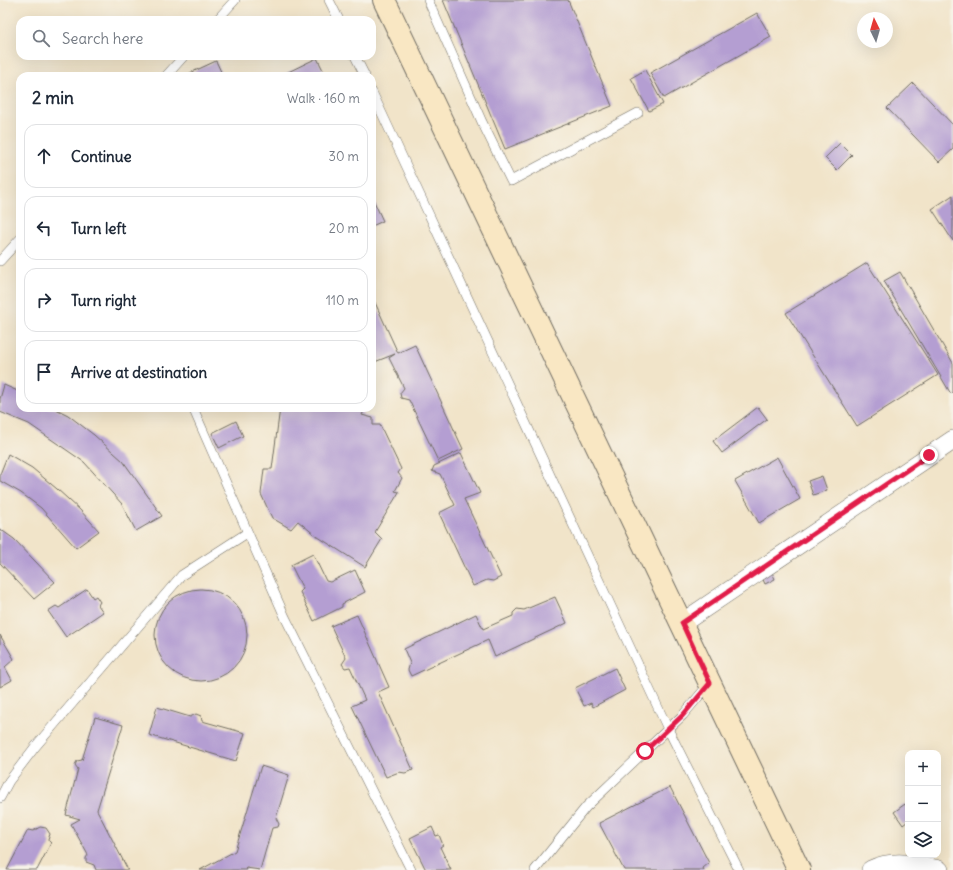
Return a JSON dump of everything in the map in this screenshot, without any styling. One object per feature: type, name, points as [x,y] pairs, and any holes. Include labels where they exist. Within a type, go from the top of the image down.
[{"type":"main road","points":[[384,0],[799,870]]},
{"type":"street","points":[[682,623],[953,440]]},
{"type":"street","points":[[871,870],[891,863],[913,864],[939,870]]},
{"type":"lane","points":[[221,16],[235,0]]},
{"type":"lane","points":[[329,0],[337,16]]},
{"type":"lane","points":[[428,0],[482,122],[511,181],[638,113]]},
{"type":"lane","points":[[170,72],[180,60]]},
{"type":"lane","points":[[357,60],[363,72]]},
{"type":"lane","points":[[376,101],[668,729],[739,870]]},
{"type":"lane","points":[[0,261],[16,243]]},
{"type":"lane","points":[[195,412],[284,617],[411,870]]},
{"type":"lane","points":[[0,798],[9,781],[36,747],[182,575],[247,533]]},
{"type":"lane","points":[[535,870],[586,807],[683,715],[710,683]]},
{"type":"building","points":[[443,0],[568,0],[612,106],[505,149]]},
{"type":"building","points":[[757,13],[771,37],[664,98],[650,73]]},
{"type":"building","points":[[313,60],[318,60],[324,72],[288,72]]},
{"type":"building","points":[[216,61],[221,72],[192,72]]},
{"type":"building","points":[[645,70],[663,104],[649,111],[631,78]]},
{"type":"building","points":[[913,83],[953,125],[953,149],[939,162],[887,108]]},
{"type":"building","points":[[840,143],[852,155],[837,170],[825,158]]},
{"type":"building","points":[[953,195],[953,241],[932,209]]},
{"type":"building","points":[[376,206],[383,221],[376,224]]},
{"type":"building","points":[[867,263],[938,375],[857,426],[786,313]]},
{"type":"building","points":[[900,272],[953,363],[953,392],[951,394],[884,281]]},
{"type":"building","points":[[376,305],[398,353],[415,345],[463,449],[438,461],[409,400],[401,398],[400,393],[404,388],[389,358],[395,354],[376,361]]},
{"type":"building","points":[[4,385],[16,390],[16,412],[62,412],[68,415],[94,435],[123,461],[162,516],[136,531],[122,504],[84,462],[29,424],[0,412],[0,399]]},
{"type":"building","points":[[758,407],[767,419],[722,453],[713,441]]},
{"type":"building","points":[[279,412],[364,412],[362,415],[373,418],[373,425],[380,425],[401,469],[398,473],[402,478],[395,491],[399,492],[375,532],[382,539],[365,567],[315,535],[298,521],[291,529],[272,518],[261,494],[264,469],[272,469]]},
{"type":"building","points":[[236,421],[243,436],[219,448],[212,433]]},
{"type":"building","points":[[461,453],[480,493],[464,499],[501,577],[493,581],[487,580],[473,586],[439,513],[455,505],[440,474],[432,471],[434,466]]},
{"type":"building","points":[[8,454],[32,468],[57,489],[80,510],[99,531],[76,548],[41,508],[21,493],[0,481],[0,474]]},
{"type":"building","points":[[777,457],[800,499],[759,523],[735,481]]},
{"type":"building","points":[[822,476],[827,490],[813,495],[808,481]]},
{"type":"building","points":[[0,529],[14,539],[55,582],[34,599],[0,563]]},
{"type":"building","points":[[313,554],[326,581],[330,582],[355,570],[365,592],[342,604],[342,607],[314,621],[300,592],[303,589],[291,565]]},
{"type":"building","points":[[770,568],[775,579],[765,584],[760,573]]},
{"type":"building","points":[[87,589],[93,598],[96,596],[100,602],[98,605],[103,612],[66,637],[48,611],[56,606],[59,608]]},
{"type":"building","points":[[192,589],[210,589],[227,596],[240,609],[247,626],[247,644],[240,661],[227,674],[210,681],[192,681],[175,674],[162,661],[155,644],[155,626],[162,609],[175,596]]},
{"type":"building","points":[[555,597],[567,623],[495,657],[488,640],[411,676],[408,670],[410,663],[404,649],[476,614],[483,629],[513,616],[513,613],[517,609],[524,610]]},
{"type":"building","points":[[357,615],[389,687],[378,692],[413,770],[405,773],[399,772],[386,777],[352,706],[365,700],[350,667],[345,668],[342,664],[346,658],[331,626]]},
{"type":"building","points":[[0,635],[14,659],[5,667],[12,680],[0,687]]},
{"type":"building","points":[[615,668],[625,690],[593,707],[591,703],[584,706],[575,688]]},
{"type":"building","points":[[157,707],[190,717],[196,714],[201,716],[202,721],[245,733],[236,761],[149,735]]},
{"type":"building","points":[[95,717],[123,725],[97,810],[128,870],[96,870],[94,865],[86,862],[88,855],[71,824],[80,819],[66,815],[78,769],[75,765],[77,761],[82,760]]},
{"type":"building","points":[[261,766],[289,775],[276,818],[279,824],[278,827],[272,828],[260,870],[246,868],[247,870],[200,870],[235,851]]},
{"type":"building","points":[[670,787],[709,863],[703,868],[704,870],[624,870],[599,823]]},
{"type":"building","points":[[905,804],[905,823],[903,825],[894,812]]},
{"type":"building","points":[[40,827],[46,828],[50,834],[48,840],[51,843],[37,870],[7,870],[28,830],[33,831]]},
{"type":"building","points":[[432,827],[436,836],[439,835],[443,845],[440,847],[451,870],[426,870],[410,838]]},
{"type":"route","points":[[645,751],[683,715],[710,683],[682,623],[929,455]]}]
